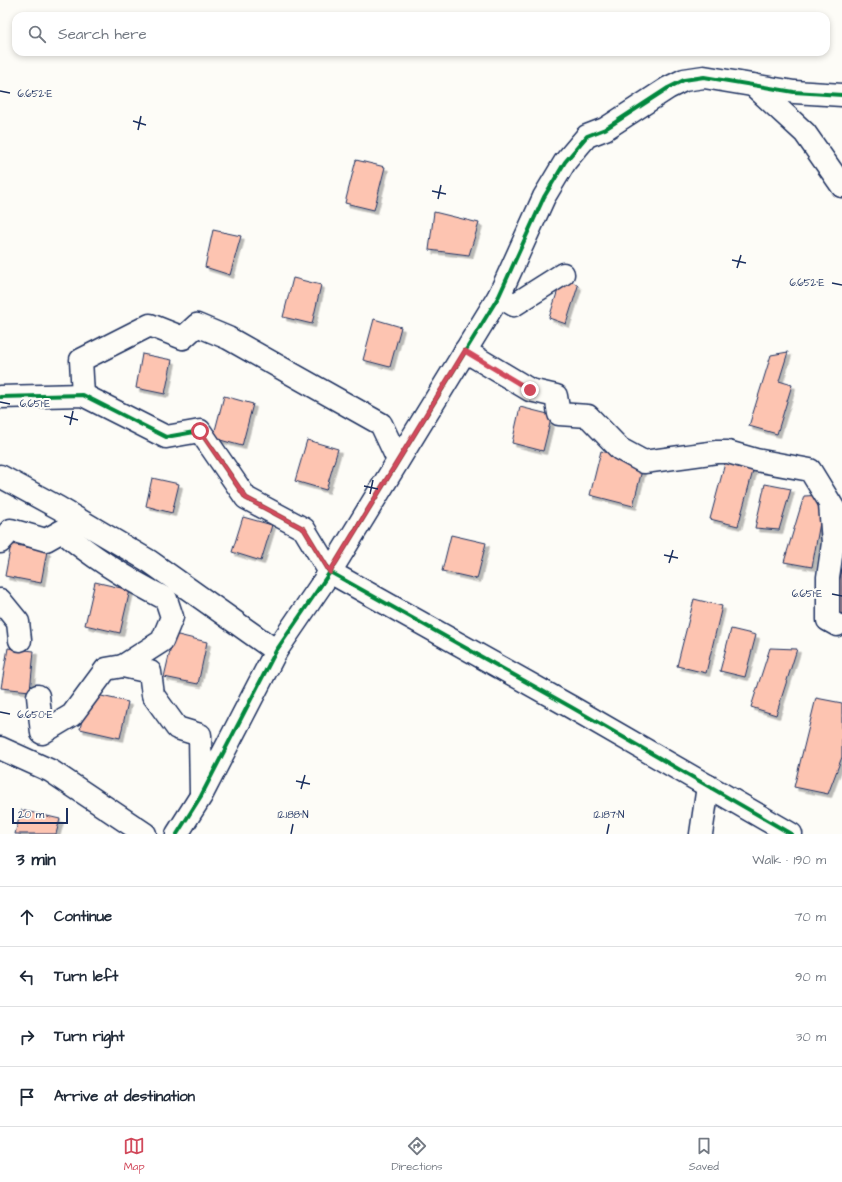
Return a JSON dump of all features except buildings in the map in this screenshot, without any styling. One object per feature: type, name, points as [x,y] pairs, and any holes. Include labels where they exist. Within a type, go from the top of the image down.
[{"type":"street","points":[[176,834],[201,796],[276,651],[330,572],[499,296],[544,197],[566,162],[587,136],[605,129],[668,88],[684,80],[704,77],[794,92],[842,95]]},
{"type":"street","points":[[754,86],[805,134],[842,186]]},
{"type":"street","points":[[499,296],[514,305],[563,274]]},
{"type":"street","points":[[83,395],[80,360],[150,325],[182,338],[197,325],[228,338],[381,424],[398,460]]},
{"type":"street","points":[[465,351],[530,390],[556,396],[559,414],[588,416],[620,449],[644,462],[717,452],[728,452],[756,460],[810,470],[842,522]]},
{"type":"street","points":[[0,398],[83,395],[166,437],[200,431],[246,498],[304,529],[330,572],[571,707],[791,834]]},
{"type":"street","points":[[0,476],[59,508],[149,561],[276,651]]},
{"type":"street","points":[[830,502],[833,543],[828,578],[828,620],[837,625]]},
{"type":"street","points":[[0,542],[11,530],[46,540],[62,531],[85,550],[149,591],[166,599],[172,617],[162,641],[123,666]]},
{"type":"street","points":[[0,600],[18,622],[20,640]]},
{"type":"street","points":[[38,696],[42,733],[72,715],[106,669],[123,666],[150,672],[153,695],[177,728],[200,735],[201,796]]},
{"type":"street","points":[[0,748],[51,771],[145,834]]},
{"type":"street","points":[[701,834],[708,786]]},
{"type":"cycle path","points":[[177,834],[201,796],[276,651],[330,572],[499,296],[544,197],[565,162],[587,136],[605,129],[668,88],[684,80],[704,77],[794,92],[842,95]]},
{"type":"cycle path","points":[[0,397],[83,395],[166,437],[200,431],[246,498],[304,529],[330,572],[571,707],[791,834]]},
{"type":"route","points":[[200,431],[246,498],[304,529],[330,572],[465,351],[530,390]]}]
